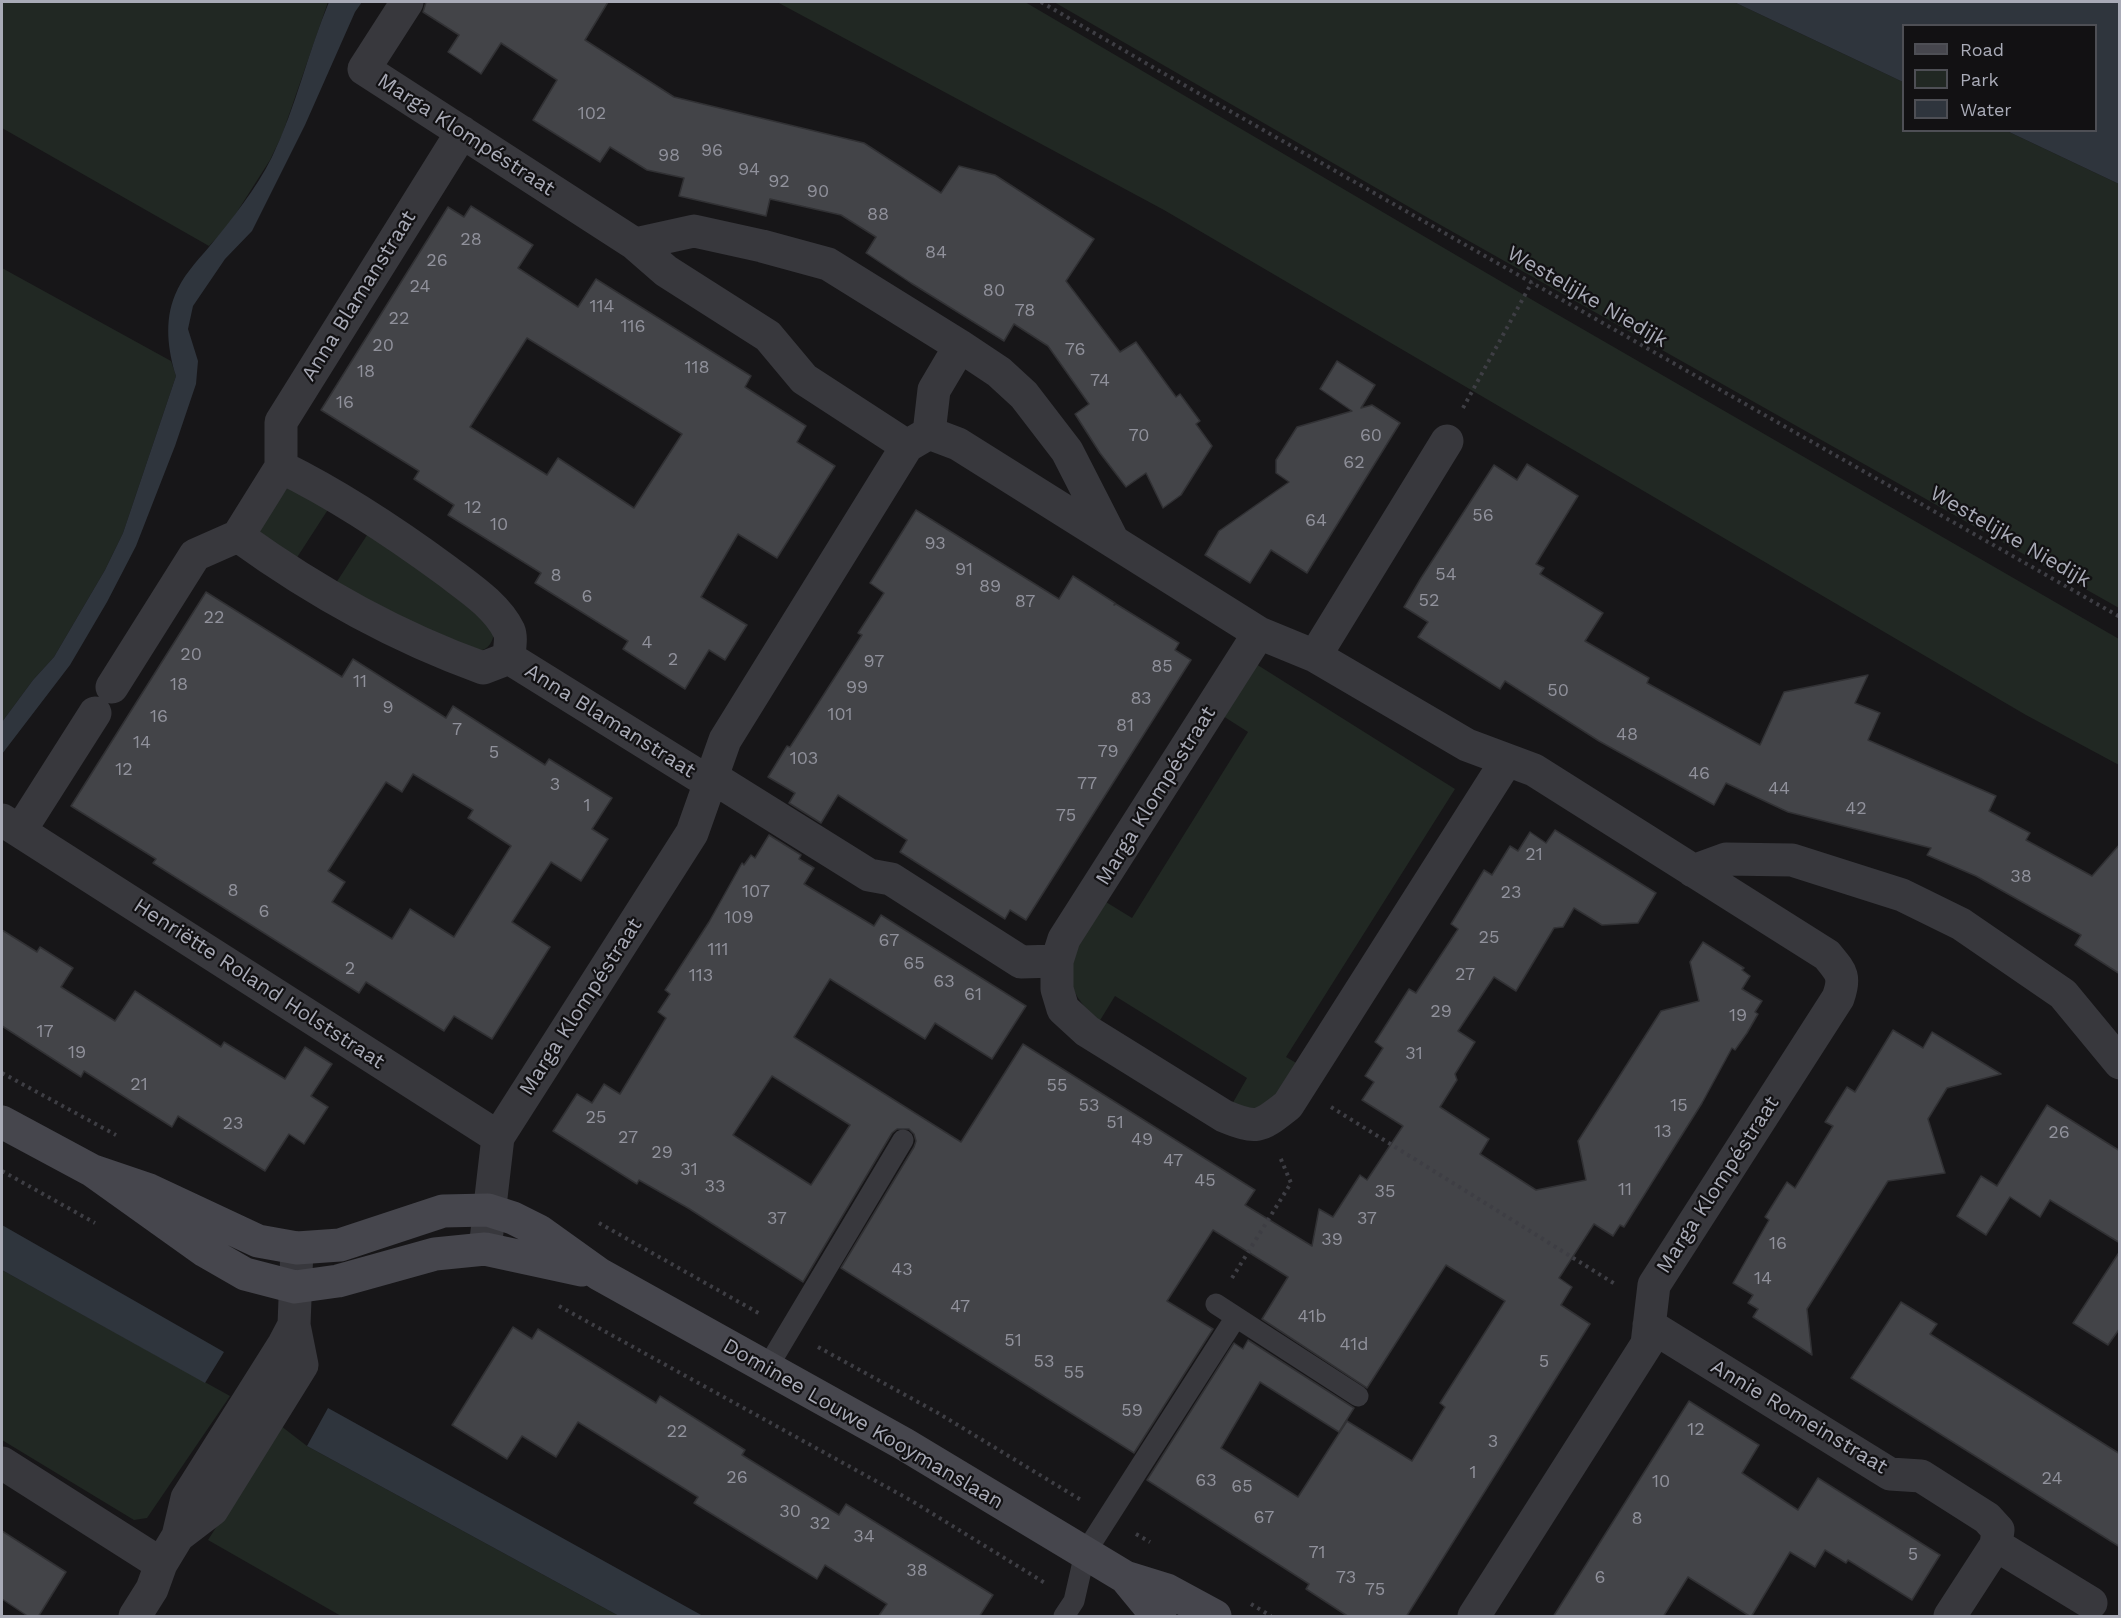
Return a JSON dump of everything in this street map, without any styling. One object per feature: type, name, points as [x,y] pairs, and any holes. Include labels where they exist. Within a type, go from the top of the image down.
[{"type":"street","name":"Marga Klompéstraat","points":[[407,2],[364,69],[635,244],[666,271],[768,336],[804,379],[918,439],[958,444],[1259,633],[1315,656],[1467,745],[1534,770],[1827,954],[1838,969],[1843,983],[1838,998],[1654,1285],[1647,1344],[1474,1617]]},
{"type":"street","name":"Anna Blamanstraat","points":[[462,132],[281,422],[281,467],[320,486],[396,534],[472,590],[500,617],[510,633],[509,658]]},
{"type":"street","points":[[635,244],[694,231],[828,264],[960,346],[999,372],[1024,395],[1067,451],[1114,543]]},
{"type":"street","name":"Marga Klompéstraat","points":[[485,1249],[498,1137],[692,833],[725,740],[918,439],[934,390],[960,346]]},
{"type":"street","points":[[1315,656],[1447,441]]},
{"type":"street","points":[[238,536],[281,467]]},
{"type":"street","name":"Anna Blamanstraat","points":[[238,536],[271,560],[352,610],[435,651],[483,668],[509,658]]},
{"type":"street","name":"Henriëtte Roland Holststraat","points":[[238,536],[195,555],[104,700],[11,826],[498,1137]]},
{"type":"street","name":"Marga Klompéstraat","points":[[1259,633],[1064,939],[1057,961],[1057,989],[1063,1009],[1088,1031],[1224,1116],[1248,1126],[1265,1123]]},
{"type":"street","name":"Anna Blamanstraat","points":[[509,658],[711,780]]},
{"type":"street","points":[[1265,1123],[1288,1106],[1507,760]]},
{"type":"street","points":[[711,780],[869,874],[891,879],[1021,963],[1057,961]]},
{"type":"street","points":[[1694,871],[1726,859],[1792,860],[1902,896],[1961,924],[2063,994],[2120,1063]]},
{"type":"street","name":"Dominee Louwe Kooymanslaan","points":[[2,1122],[93,1171],[225,1263],[245,1274],[296,1287],[338,1281],[435,1254],[485,1249],[599,1274]]},
{"type":"street","name":"Dominee Louwe Kooymanslaan","points":[[93,1171],[149,1190],[258,1241],[297,1248],[340,1245],[443,1211],[488,1210],[513,1218],[539,1231],[599,1274],[904,1444],[1125,1577],[1167,1590],[1215,1617]]},
{"type":"street","points":[[135,1617],[152,1589],[161,1564],[178,1536],[212,1510],[302,1365],[294,1325],[297,1248]]},
{"type":"street","name":"Annie Romeinstraat","points":[[1650,1316],[1890,1474],[1921,1476],[1987,1518],[1998,1530],[1996,1545]]},
{"type":"street","points":[[2,1463],[161,1564]]},
{"type":"street","points":[[1950,1617],[1996,1545],[2091,1603]]},
{"type":"street","name":"Dominee Louwe Kooymanslaan","points":[[1125,1577],[1160,1617]]},
{"type":"lane","points":[[767,1368],[903,1140]]},
{"type":"lane","points":[[1216,1304],[1358,1396]]},
{"type":"lane","points":[[1069,1609],[1085,1553],[1236,1317]]},
{"type":"path","name":"Westelijke Niedijk","points":[[1041,2],[2120,617]]},
{"type":"path","points":[[1461,412],[1532,282]]},
{"type":"path","points":[[1300,1087],[1650,1316]]},
{"type":"path","points":[[1216,1304],[1291,1183],[1265,1123]]},
{"type":"path","points":[[552,1303],[912,1501],[1069,1609]]},
{"type":"green space","points":[[2,2],[328,2],[282,135],[270,160],[228,226],[209,246],[2,128]]},
{"type":"green space","points":[[777,2],[1025,2],[1541,305],[2119,639],[2119,765],[2026,715],[1164,210]]},
{"type":"green space","points":[[1054,2],[1734,2],[1902,82],[1902,132],[2009,132],[2119,184],[2119,608],[1430,219]]},
{"type":"green space","points":[[2,268],[171,361],[176,376],[123,533],[105,570],[54,657],[33,680],[2,722]]},
{"type":"green space","points":[[288,487],[329,508],[296,559],[260,532],[261,525]]},
{"type":"green space","points":[[369,532],[420,566],[495,631],[487,647],[481,651],[470,652],[336,583]]},
{"type":"green space","points":[[1256,664],[1455,789],[1286,1057],[1298,1064],[1273,1101],[1259,1110],[1231,1106],[1247,1078],[1115,996],[1099,1022],[1078,997],[1073,988],[1071,976],[1075,953],[1080,942],[1106,902],[1132,918],[1248,732],[1223,716]]},
{"type":"green space","points":[[2,1270],[230,1396],[147,1518],[134,1520],[2,1440]]},
{"type":"green space","points":[[281,1426],[307,1446],[619,1616],[341,1616],[208,1540]]},
{"type":"water","points":[[329,2],[362,2],[355,12],[305,125],[252,231],[225,259],[193,306],[188,329],[198,361],[196,384],[175,446],[136,546],[107,602],[70,665],[2,754],[2,722],[33,680],[54,657],[105,570],[123,533],[176,376],[168,336],[169,315],[175,295],[181,282],[226,226],[266,169],[288,119]]},
{"type":"water","points":[[1734,2],[2119,2],[2119,184],[2009,132],[2097,132],[2097,24],[1902,24],[1902,82]]},
{"type":"water","points":[[2,1225],[224,1352],[205,1383],[2,1270]]},
{"type":"water","points":[[328,1408],[703,1616],[619,1616],[307,1446]]},
{"type":"building","points":[[426,2],[608,2],[585,40],[674,97],[864,143],[941,193],[959,166],[995,175],[1094,239],[1066,281],[1120,352],[1136,342],[1176,397],[1180,394],[1200,421],[1196,424],[1212,446],[1181,495],[1163,508],[1146,473],[1126,487],[1100,453],[1075,414],[1089,404],[1048,346],[1014,324],[1004,341],[911,283],[866,253],[876,237],[841,215],[770,199],[766,216],[679,196],[684,178],[647,170],[610,147],[600,162],[533,120],[557,80],[501,43],[481,74],[448,52],[459,35],[423,12]]},
{"type":"building","points":[[471,206],[533,245],[518,268],[578,307],[596,279],[751,376],[745,387],[806,426],[797,442],[835,466],[777,558],[738,534],[701,597],[747,625],[725,660],[709,650],[685,689],[623,649],[628,641],[535,583],[541,573],[448,515],[454,505],[414,479],[419,471],[321,410],[448,207],[464,217]],"holes":[[[527,338],[682,434],[634,508],[558,458],[547,475],[470,427]]]},
{"type":"building","points":[[1337,361],[1375,385],[1361,408],[1372,405],[1400,423],[1307,573],[1271,550],[1250,583],[1205,555],[1219,531],[1289,482],[1276,473],[1276,460],[1297,427],[1352,411],[1320,389]]},
{"type":"building","points":[[1527,464],[1578,496],[1536,564],[1544,568],[1540,574],[1603,613],[1585,641],[1649,678],[1647,683],[1760,745],[1784,692],[1868,675],[1855,703],[1880,713],[1868,740],[1996,796],[1989,811],[2030,833],[2026,840],[2092,876],[2120,844],[2120,974],[2075,945],[2081,935],[1976,876],[1927,855],[1931,848],[1788,812],[1726,783],[1714,805],[1599,741],[1505,681],[1500,689],[1418,637],[1428,622],[1404,607],[1421,578],[1494,465],[1517,480]]},
{"type":"building","points":[[916,510],[1059,599],[1073,576],[1115,603],[1114,605],[1116,604],[1179,643],[1175,650],[1191,660],[1026,920],[1010,910],[1005,919],[900,852],[907,840],[838,795],[821,823],[789,803],[795,793],[768,777],[862,635],[858,633],[884,593],[870,583]]},
{"type":"building","points":[[206,592],[342,677],[353,659],[446,718],[453,706],[545,765],[549,759],[612,798],[592,829],[608,839],[581,881],[551,862],[512,922],[550,947],[492,1039],[454,1016],[444,1031],[366,982],[359,993],[153,863],[156,859],[71,806]],"holes":[[[413,774],[473,810],[468,818],[511,846],[454,937],[410,909],[392,939],[332,902],[345,882],[328,871],[386,782],[402,792]]]},
{"type":"building","points":[[1555,830],[1656,893],[1638,923],[1602,925],[1574,908],[1563,927],[1554,928],[1516,991],[1494,977],[1458,1031],[1475,1042],[1455,1074],[1457,1080],[1440,1107],[1489,1139],[1480,1154],[1536,1190],[1586,1180],[1578,1141],[1661,1011],[1699,1001],[1690,962],[1703,942],[1744,968],[1742,970],[1750,976],[1742,989],[1762,1001],[1755,1012],[1758,1014],[1747,1033],[1735,1050],[1732,1048],[1702,1103],[1624,1227],[1620,1225],[1613,1236],[1594,1224],[1559,1278],[1572,1287],[1561,1305],[1590,1324],[1406,1617],[1349,1617],[1306,1589],[1309,1584],[1147,1480],[1234,1343],[1243,1349],[1248,1340],[1354,1408],[1339,1432],[1260,1382],[1221,1448],[1298,1497],[1347,1421],[1412,1461],[1445,1407],[1440,1403],[1505,1301],[1446,1265],[1367,1388],[1262,1319],[1288,1277],[1213,1230],[1167,1301],[1213,1329],[1134,1453],[841,1268],[914,1147],[916,1141],[909,1129],[897,1129],[892,1133],[803,1282],[688,1208],[639,1180],[637,1184],[553,1131],[577,1094],[592,1103],[604,1084],[620,1094],[666,1018],[658,1012],[670,994],[665,990],[709,922],[742,863],[744,865],[751,855],[755,858],[769,835],[801,855],[799,859],[814,868],[804,884],[874,926],[881,915],[1026,1006],[992,1059],[935,1023],[925,1039],[830,979],[794,1037],[961,1142],[1023,1044],[1255,1190],[1245,1205],[1312,1246],[1319,1209],[1333,1217],[1360,1175],[1367,1180],[1403,1126],[1362,1100],[1374,1082],[1365,1076],[1383,1048],[1375,1042],[1409,989],[1416,993],[1458,929],[1451,924],[1484,870],[1492,875],[1510,846],[1518,851],[1530,832],[1546,843]],"holes":[[[772,1076],[850,1125],[811,1185],[733,1135]]]},
{"type":"building","points":[[2,930],[37,952],[40,947],[73,968],[61,987],[115,1021],[135,991],[221,1047],[224,1042],[285,1079],[305,1047],[332,1064],[311,1096],[328,1107],[304,1144],[289,1134],[265,1171],[178,1116],[172,1127],[84,1071],[81,1077],[2,1026]]},
{"type":"building","points":[[1893,1030],[1923,1048],[1932,1032],[2001,1074],[1947,1088],[1928,1119],[1945,1173],[1888,1181],[1807,1309],[1812,1355],[1753,1317],[1758,1309],[1748,1303],[1753,1295],[1733,1283],[1769,1220],[1765,1217],[1787,1182],[1795,1188],[1833,1126],[1825,1122],[1847,1087],[1855,1092]]},
{"type":"building","points":[[2047,1105],[2120,1151],[2120,1243],[2050,1200],[2040,1217],[2010,1197],[1986,1235],[1957,1216],[1981,1176],[1997,1186]]},
{"type":"building","points":[[2120,1251],[2120,1328],[2108,1345],[2073,1323]]},
{"type":"building","points":[[1901,1302],[1937,1324],[1930,1334],[2120,1454],[2120,1547],[1851,1378]]},
{"type":"building","points":[[513,1327],[532,1339],[538,1329],[656,1403],[660,1396],[745,1450],[742,1455],[839,1515],[846,1504],[993,1595],[979,1617],[878,1617],[887,1604],[825,1565],[817,1579],[694,1503],[698,1497],[578,1422],[556,1457],[522,1436],[507,1459],[452,1425]]},
{"type":"building","points":[[1689,1401],[1759,1445],[1742,1473],[1798,1510],[1818,1478],[1940,1555],[1912,1600],[1848,1560],[1846,1563],[1825,1550],[1815,1567],[1790,1552],[1751,1617],[1688,1577],[1663,1617],[1553,1617]]},
{"type":"building","points":[[2,1531],[66,1572],[38,1617],[29,1617],[2,1599]]}]
